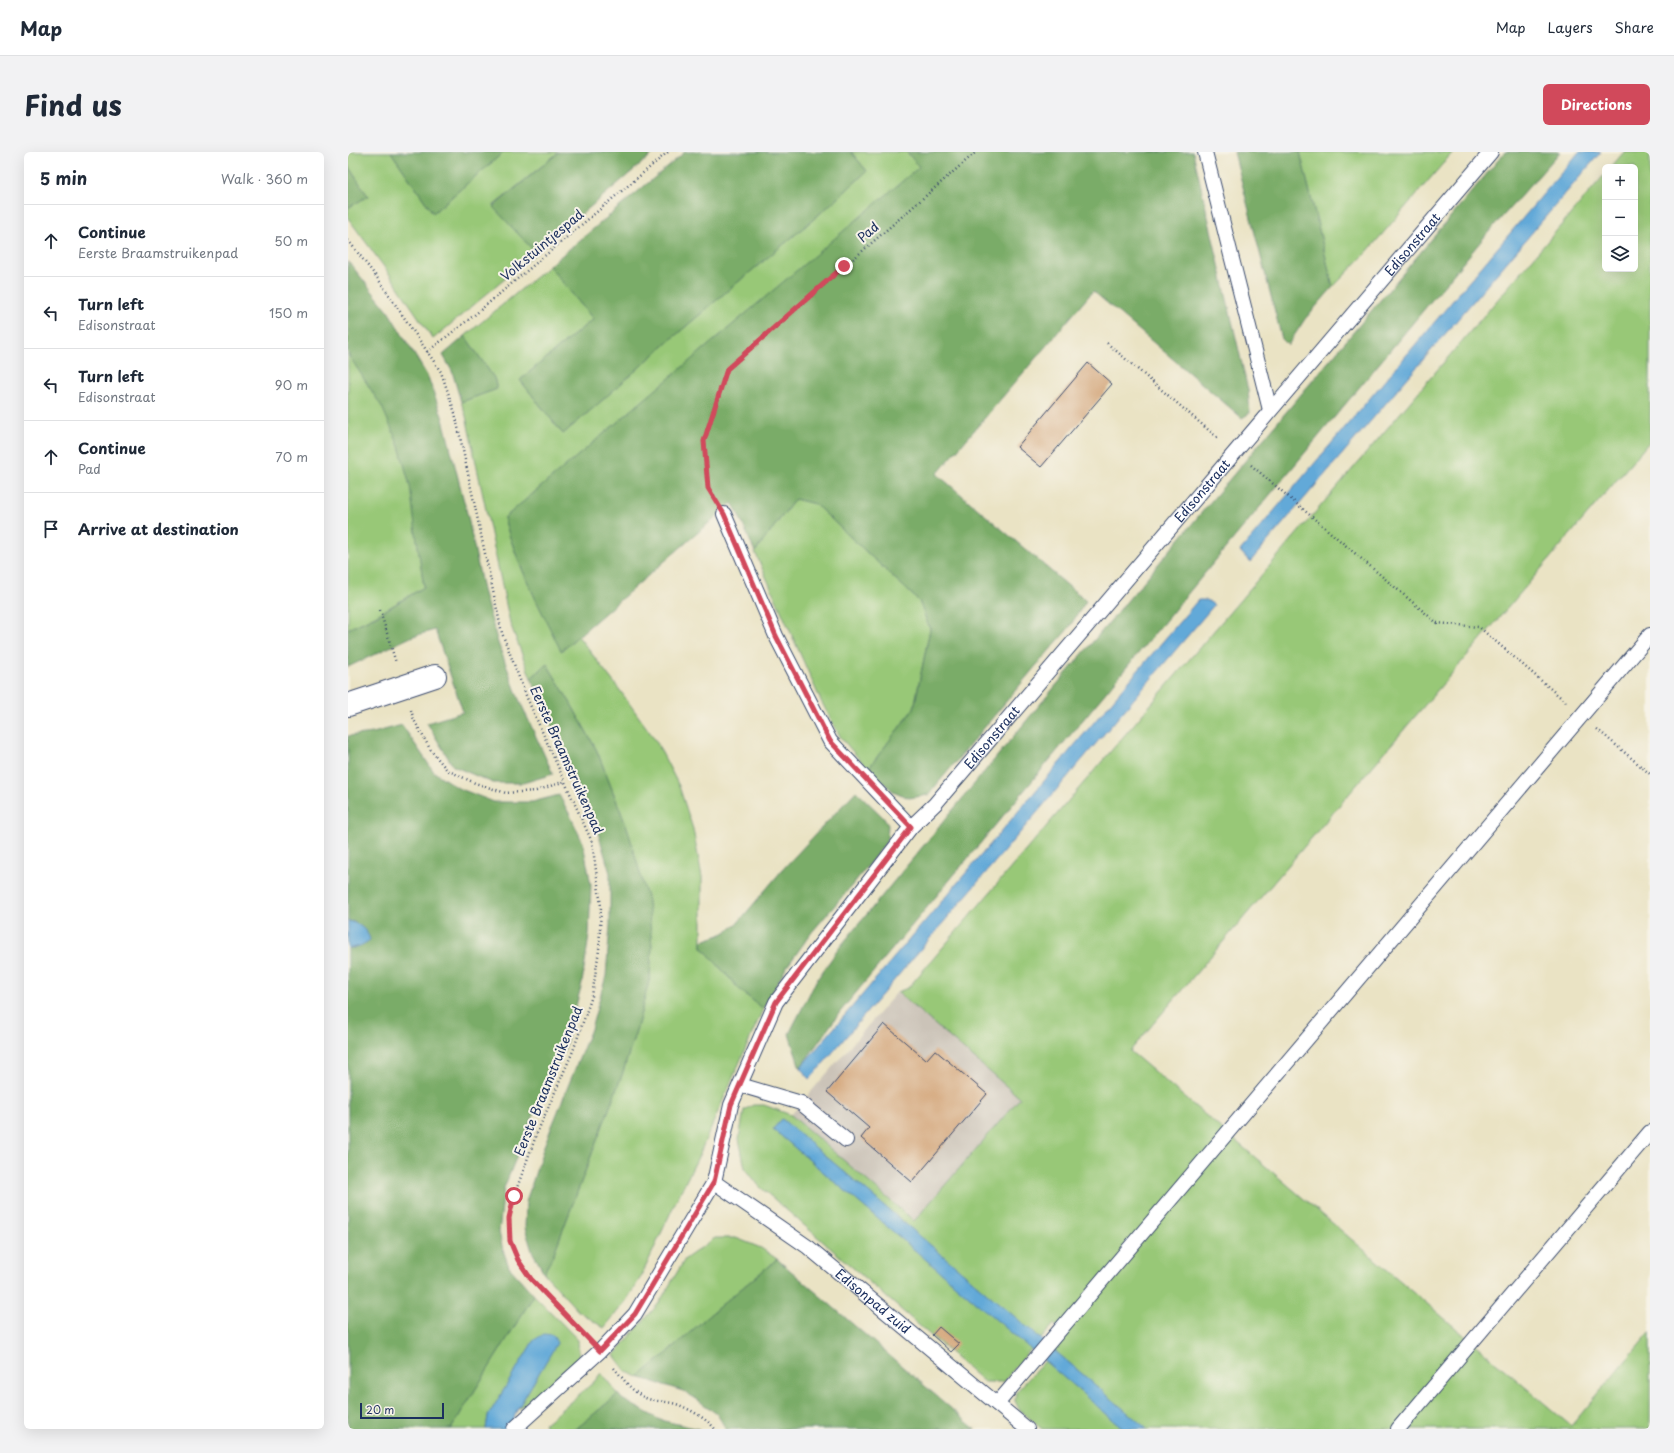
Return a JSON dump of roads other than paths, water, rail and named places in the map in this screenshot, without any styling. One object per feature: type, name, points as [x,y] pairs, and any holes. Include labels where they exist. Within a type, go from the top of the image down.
[{"type":"street","points":[[348,704],[435,676]]},
{"type":"lane","points":[[1206,152],[1270,410]]},
{"type":"lane","name":"Edisonstraat","points":[[518,1426],[600,1351],[635,1314],[714,1182],[731,1105],[776,1002],[911,827],[935,804],[1236,453],[1270,410],[1491,152]]},
{"type":"lane","points":[[724,514],[776,636],[830,741],[911,827]]},
{"type":"lane","points":[[997,1404],[1650,635]]},
{"type":"lane","points":[[740,1085],[801,1103],[846,1140]]},
{"type":"lane","points":[[1398,1429],[1650,1132]]},
{"type":"lane","name":"Edisonpad zuid","points":[[714,1182],[808,1247],[1027,1429]]},
{"type":"water","points":[[1579,152],[1601,152],[1250,562],[1240,551]]},
{"type":"water","points":[[1198,600],[1207,600],[1214,605],[810,1079],[800,1068]]},
{"type":"water","points":[[348,921],[362,927],[369,936],[370,940],[360,946],[348,948]]},
{"type":"water","points":[[782,1119],[1147,1429],[1124,1429],[773,1129]]},
{"type":"water","points":[[544,1334],[553,1335],[557,1343],[517,1410],[510,1429],[486,1429],[488,1416],[534,1340]]}]
